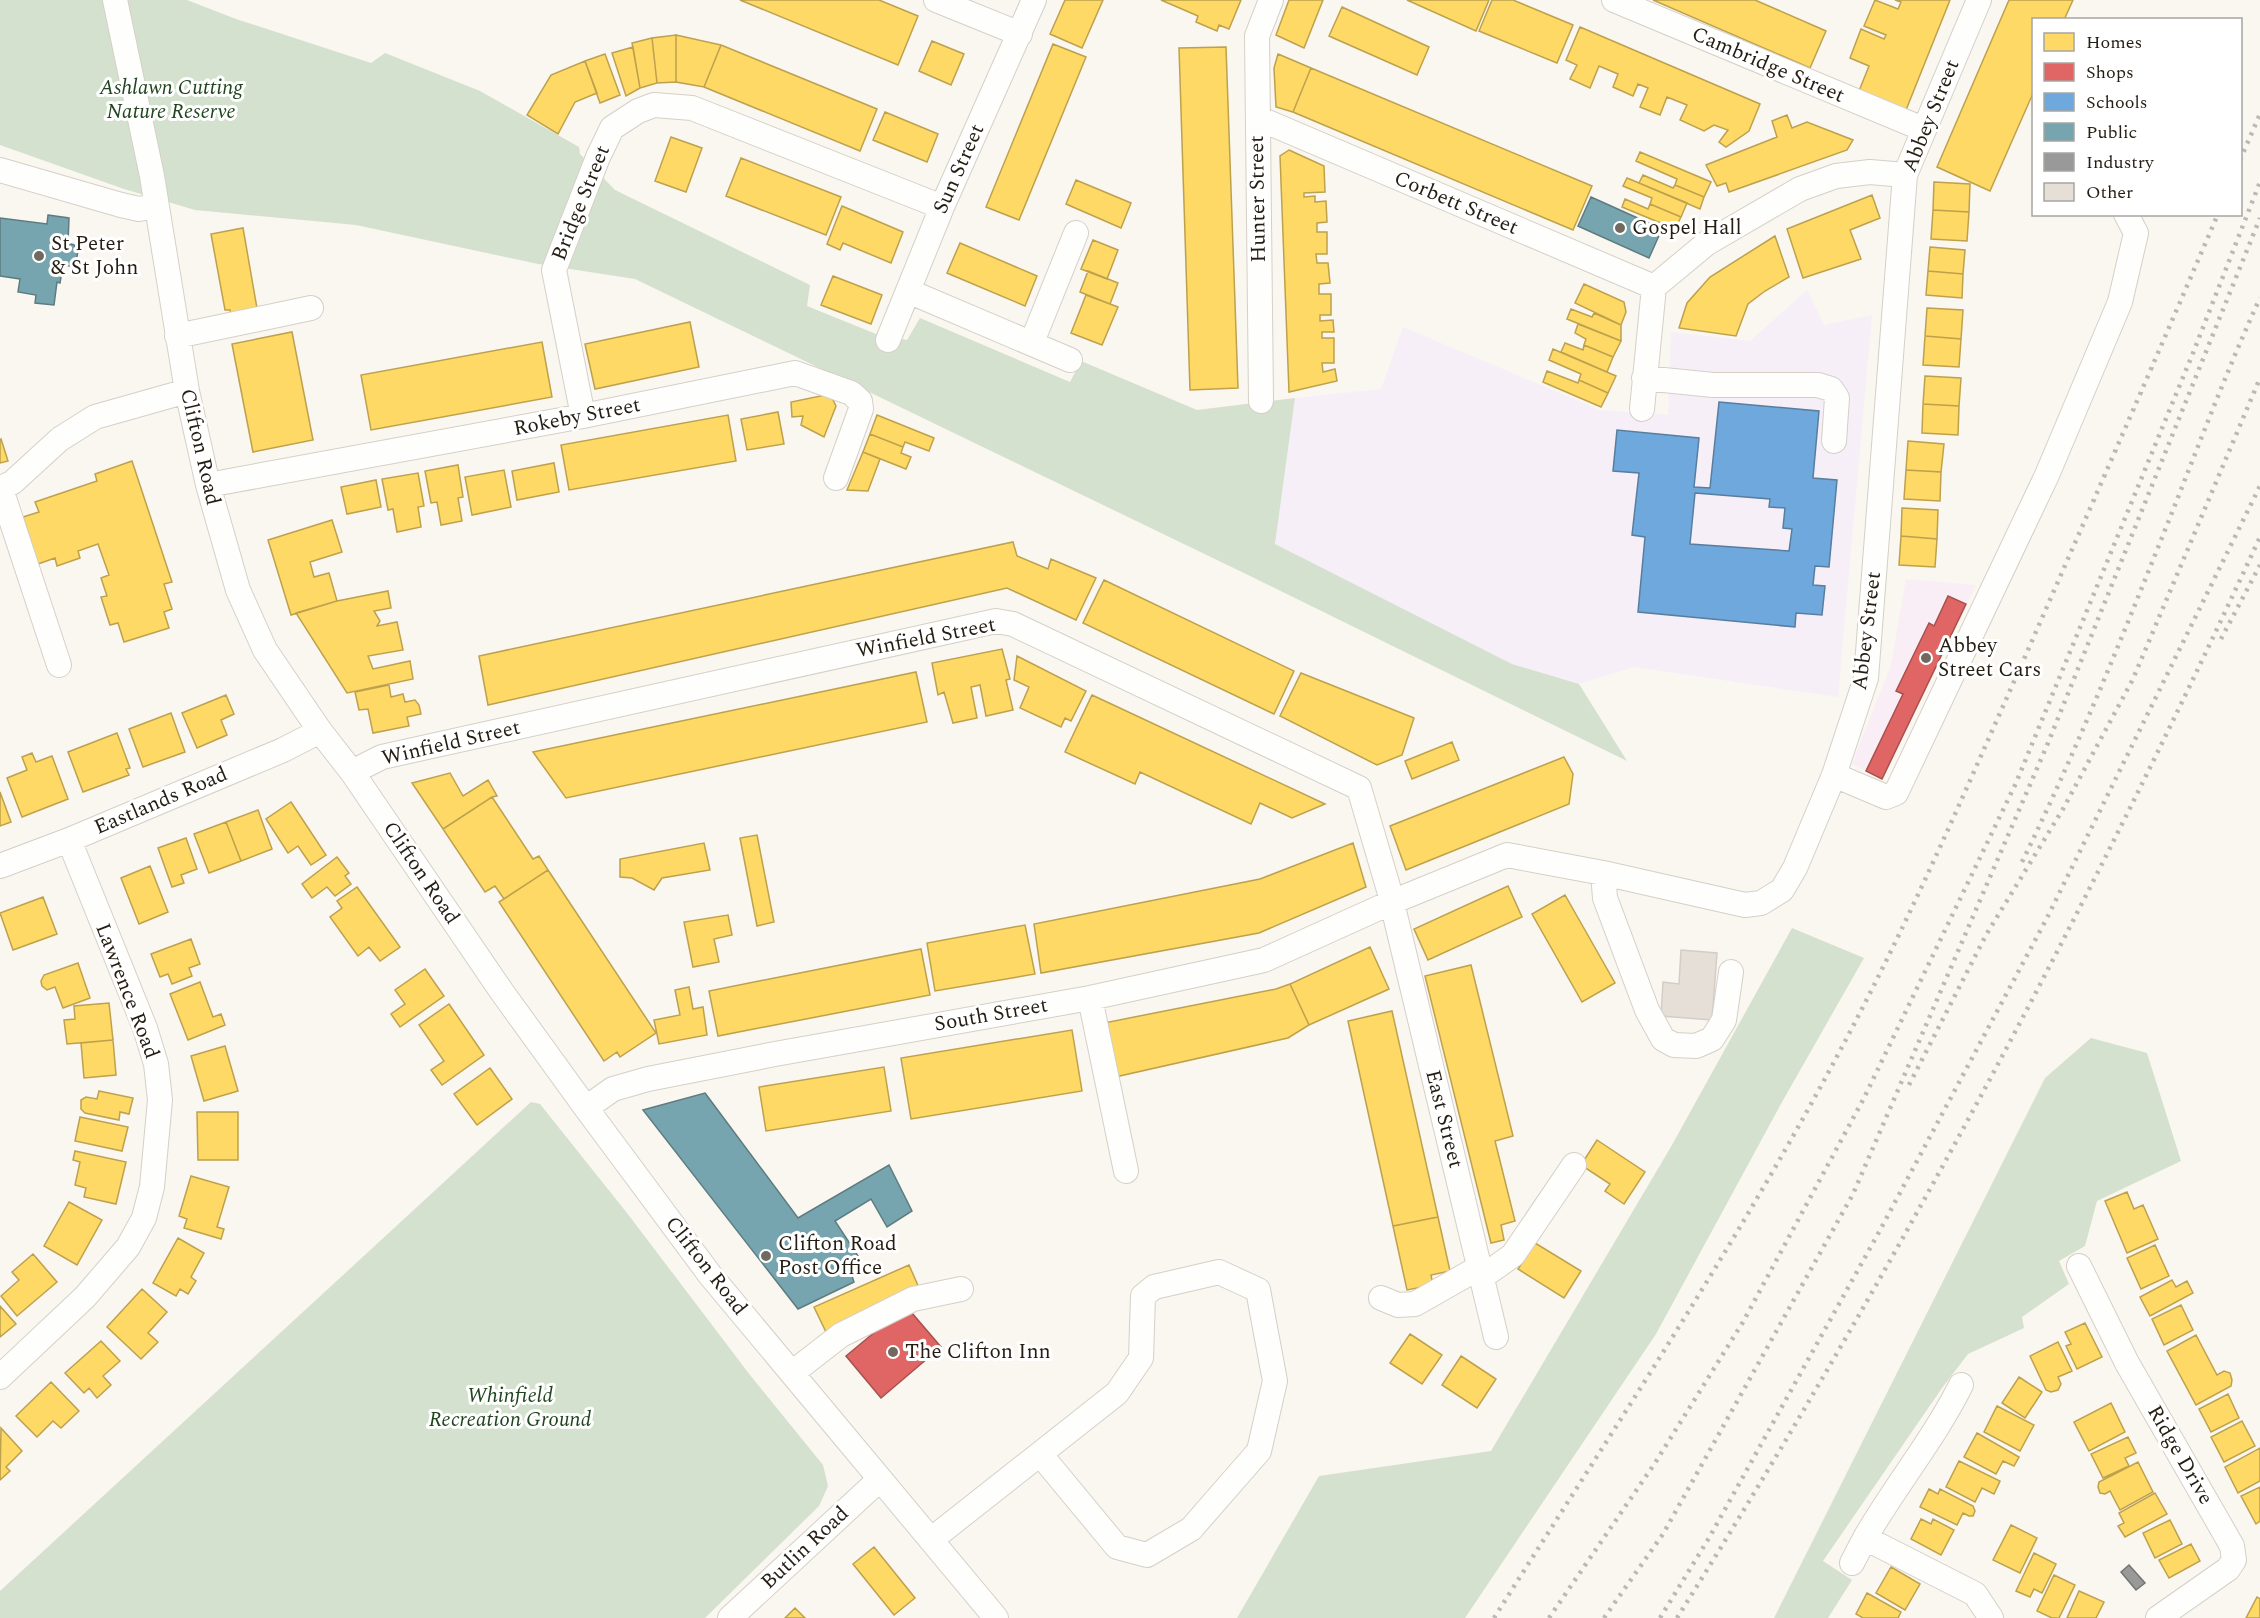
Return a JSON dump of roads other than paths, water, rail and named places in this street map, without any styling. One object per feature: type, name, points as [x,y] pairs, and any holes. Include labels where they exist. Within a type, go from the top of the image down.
[{"type":"street","name":"Clifton Road","points":[[115,0],[153,176],[177,336],[208,486],[238,590],[265,650],[320,731],[352,772],[502,992],[710,1275],[996,1618]]},
{"type":"street","points":[[936,0],[1020,34]]},
{"type":"street","name":"Sun Street","points":[[888,340],[942,207],[1034,0]]},
{"type":"street","name":"Hunter Street","points":[[1261,401],[1257,36],[1270,0]]},
{"type":"street","name":"Cambridge Street","points":[[1614,0],[1923,129]]},
{"type":"street","name":"Abbey Street","points":[[1392,902],[1506,855],[1603,873],[1745,905],[1761,903],[1782,890],[1795,868],[1834,775],[1866,678],[1905,175],[1979,0]]},
{"type":"street","name":"Bridge Street","points":[[583,416],[554,270],[598,157],[612,128],[638,111],[654,105],[692,108],[942,207]]},
{"type":"street","name":"Corbett Street","points":[[1257,118],[1654,287]]},
{"type":"street","points":[[0,170],[121,205],[139,208],[156,206]]},
{"type":"street","points":[[1642,409],[1654,287],[1707,243],[1800,189],[1836,176],[1870,172],[1905,175]]},
{"type":"street","points":[[1834,775],[1886,797],[1896,793],[2047,475],[2116,312],[2136,233],[2127,216]]},
{"type":"street","points":[[1032,342],[1076,233]]},
{"type":"street","points":[[908,291],[1070,360]]},
{"type":"street","points":[[177,336],[311,308]]},
{"type":"street","name":"Rokeby Street","points":[[208,486],[583,416],[795,373],[851,393],[860,401],[861,409],[836,478]]},
{"type":"street","points":[[1644,378],[1713,385],[1818,385],[1831,389],[1837,398],[1834,441]]},
{"type":"street","points":[[59,665],[0,489],[13,482],[60,439],[95,417],[187,392]]},
{"type":"street","name":"Winfield Street","points":[[352,772],[382,757],[996,621],[1013,624],[1359,788],[1392,902]]},
{"type":"street","name":"Eastlands Road","points":[[0,866],[69,840],[283,750],[320,731]]},
{"type":"street","name":"Lawrence Road","points":[[0,1377],[85,1297],[128,1246],[144,1218],[152,1187],[160,1100],[156,1065],[145,1028],[69,840]]},
{"type":"street","points":[[1603,873],[1605,898],[1647,1010],[1663,1038],[1674,1045],[1696,1046],[1712,1039],[1724,1020],[1731,972]]},
{"type":"street","name":"South Street","points":[[586,1108],[613,1089],[648,1079],[811,1047],[1090,998],[1264,960],[1392,902]]},
{"type":"street","name":"East Street","points":[[1392,902],[1496,1337]]},
{"type":"street","points":[[1090,998],[1126,1171]]},
{"type":"street","points":[[1381,1299],[1398,1305],[1415,1304],[1513,1255],[1574,1165]]},
{"type":"street","name":"Ridge Drive","points":[[2079,1266],[2127,1363],[2232,1546],[2234,1560],[2228,1569],[2158,1618]]},
{"type":"street","points":[[932,1539],[1040,1454],[1117,1394],[1141,1358],[1143,1296],[1154,1287],[1219,1272],[1257,1290],[1275,1381],[1259,1451],[1191,1529],[1147,1555],[1117,1547],[1040,1454]]},
{"type":"street","points":[[792,1373],[841,1335],[913,1299],[960,1289]]},
{"type":"street","points":[[1852,1563],[1887,1501],[1947,1413],[1961,1385]]},
{"type":"street","name":"Butlin Road","points":[[730,1618],[880,1479]]},
{"type":"street","points":[[1865,1538],[1975,1594],[1991,1618]]},
{"type":"railway","points":[[2242,155],[2260,114]]},
{"type":"railway","points":[[1549,1618],[1655,1463],[1743,1322],[1864,1098],[2016,783],[2193,353],[2260,182]]},
{"type":"railway","points":[[1494,1618],[1738,1231],[1829,1072],[1871,991],[1968,785],[2217,216]]},
{"type":"railway","points":[[1604,1618],[1663,1534],[1853,1194],[2048,743],[2260,218]]},
{"type":"railway","points":[[2022,862],[2092,707],[2260,298]]},
{"type":"railway","points":[[1909,1085],[1986,935],[2063,809],[2133,679],[2260,378]]},
{"type":"railway","points":[[1660,1618],[1709,1538],[1879,1232],[2047,918],[2260,486]]},
{"type":"railway","points":[[1677,1618],[1836,1355],[1986,1087],[2127,814],[2260,537]]},
{"type":"railway","points":[[2221,639],[2260,565]]},
{"type":"place","name":"Gospel Hall","points":[[1620,228]]},
{"type":"place","name":"St Peter & St John","points":[[39,256]]},
{"type":"place","name":"Abbey Street Cars","points":[[1926,658]]},
{"type":"place","name":"Clifton Road Post Office","points":[[766,1256]]},
{"type":"place","name":"The Clifton Inn","points":[[893,1352]]},
{"type":"park label","name":"Ashlawn Cutting Nature Reserve","points":[[171,100]]},
{"type":"park label","name":"Whinfield Recreation Ground","points":[[510,1408]]}]
